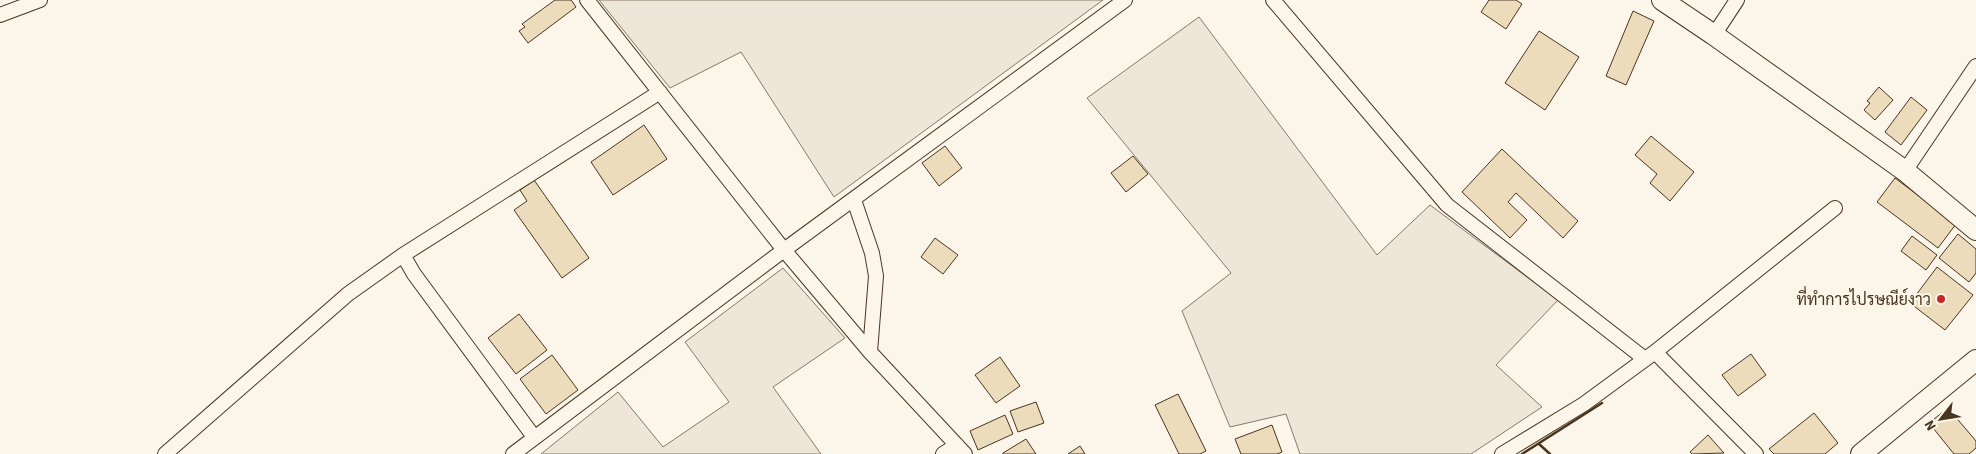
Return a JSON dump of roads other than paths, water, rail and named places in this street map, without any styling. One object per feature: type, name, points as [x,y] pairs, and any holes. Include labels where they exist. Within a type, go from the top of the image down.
[{"type":"street","points":[[0,15],[40,0]]},
{"type":"street","points":[[587,0],[784,250],[870,352],[961,450],[944,454]]},
{"type":"street","points":[[513,454],[784,250],[1125,0]]},
{"type":"street","points":[[1273,0],[1447,206],[1650,356],[1756,454]]},
{"type":"street","points":[[1662,0],[1904,171],[1976,230]]},
{"type":"street","points":[[1714,35],[1737,0]]},
{"type":"street","points":[[1904,171],[1976,66]]},
{"type":"street","points":[[165,454],[348,294],[403,255],[660,92]]},
{"type":"street","points":[[854,200],[872,253],[876,276],[870,352]]},
{"type":"street","points":[[1502,454],[1584,404],[1650,356],[1835,208]]},
{"type":"street","points":[[403,255],[414,274],[534,437]]},
{"type":"street","points":[[1861,454],[1976,360]]},
{"type":"place","name":"ที่ทำการไปรษณีย์งาว","points":[[1941,299]]}]
